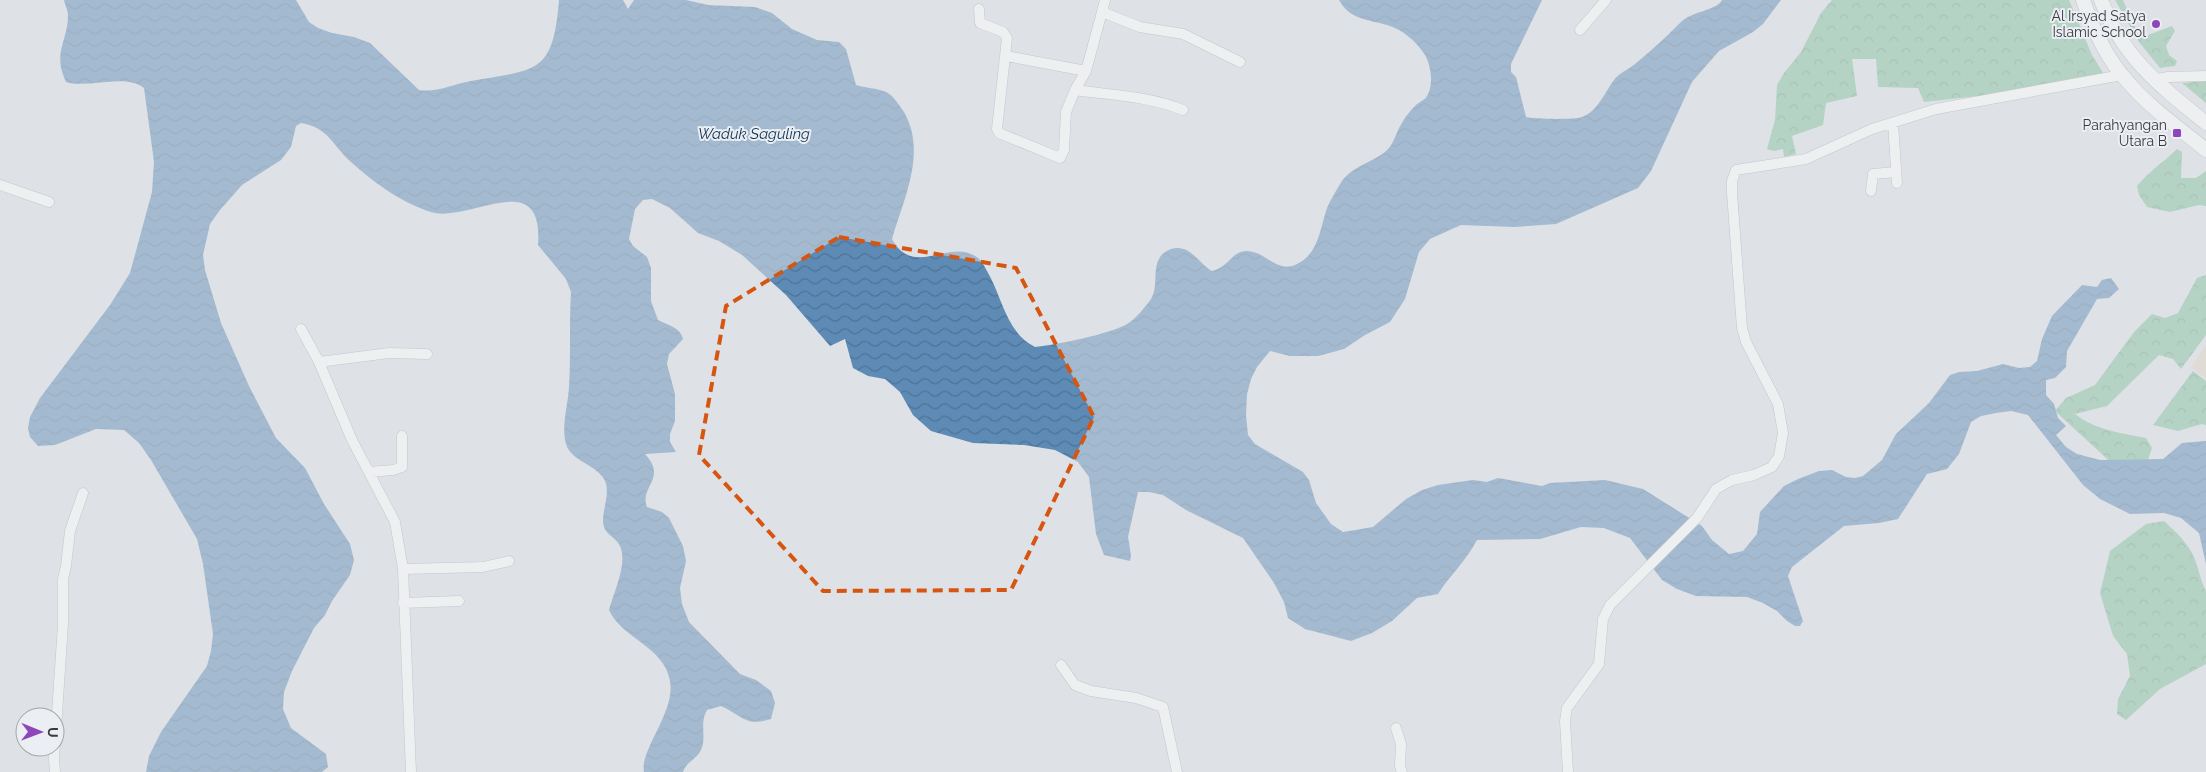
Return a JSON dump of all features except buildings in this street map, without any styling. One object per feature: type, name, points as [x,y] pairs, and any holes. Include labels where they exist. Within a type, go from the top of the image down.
[{"type":"main road","points":[[2083,0],[2092,26],[2125,79],[2206,150]]},
{"type":"main road","points":[[2102,0],[2116,32],[2142,70],[2206,123]]},
{"type":"main road","points":[[2125,79],[2142,70]]},
{"type":"street","points":[[979,9],[980,23],[1006,34],[1006,56],[997,129],[999,133],[1060,158],[1064,150],[1066,112],[1074,90],[1086,71],[1105,0]]},
{"type":"street","points":[[1580,30],[1606,0]]},
{"type":"street","points":[[1102,12],[1140,27],[1183,34],[1240,62]]},
{"type":"street","points":[[1006,56],[1086,71]]},
{"type":"street","points":[[2153,80],[2168,76],[2206,76]]},
{"type":"street","points":[[1568,772],[1565,721],[1567,708],[1599,664],[1603,619],[1613,600],[1697,518],[1716,489],[1732,480],[1754,475],[1772,466],[1778,456],[1782,443],[1783,433],[1778,404],[1746,342],[1742,328],[1732,193],[1736,170],[1806,159],[1839,142],[1936,109],[2125,79]]},
{"type":"street","points":[[1074,90],[1145,99],[1183,110]]},
{"type":"street","points":[[1893,123],[1898,183]]},
{"type":"street","points":[[1871,191],[1873,174],[1896,172]]},
{"type":"street","points":[[0,185],[49,202]]},
{"type":"street","points":[[301,329],[395,522],[403,569],[411,772]]},
{"type":"street","points":[[318,362],[389,353],[428,354]]},
{"type":"street","points":[[369,472],[393,470],[402,467],[402,436]]},
{"type":"street","points":[[55,772],[54,759],[63,624],[63,578],[70,531],[83,494]]},
{"type":"street","points":[[403,569],[483,567],[508,561]]},
{"type":"street","points":[[403,603],[459,601]]},
{"type":"street","points":[[1061,665],[1075,685],[1091,691],[1136,698],[1163,707],[1177,772]]},
{"type":"street","points":[[1396,728],[1401,744],[1400,766],[1402,772]]},
{"type":"highlighted area","points":[[839,237],[1016,268],[1094,417],[1011,590],[823,591],[699,455],[726,306]]},
{"type":"shaded area","points":[[2206,345],[2206,379],[2191,367]]},
{"type":"green space","points":[[1832,0],[2069,0],[2092,55],[2105,76],[1987,95],[1924,102],[1918,88],[1878,87],[1876,59],[1852,59],[1857,96],[1826,103],[1823,125],[1792,136],[1796,154],[1784,157],[1783,149],[1774,151],[1767,149],[1775,120],[1777,85],[1801,52],[1821,13]]},
{"type":"green space","points":[[2115,0],[2123,0],[2140,38],[2172,26],[2175,31],[2166,46],[2169,55],[2177,61],[2175,66],[2160,68],[2139,42]]},
{"type":"green space","points":[[2206,81],[2206,103],[2182,83]]},
{"type":"green space","points":[[2177,149],[2182,152],[2181,178],[2196,178],[2206,171],[2206,206],[2199,205],[2170,212],[2147,207],[2139,195],[2137,186]]},
{"type":"green space","points":[[2206,275],[2206,335],[2181,369],[2173,359],[2159,355],[2107,406],[2075,414],[2091,424],[2146,438],[2152,448],[2147,463],[2116,467],[2055,411],[2066,398],[2095,385],[2134,332],[2152,314],[2165,318],[2178,313],[2197,278]]},
{"type":"green space","points":[[2193,371],[2206,381],[2206,425],[2202,424],[2178,431],[2153,425]]},
{"type":"green space","points":[[2164,521],[2181,538],[2191,552],[2206,591],[2206,664],[2160,689],[2126,720],[2117,714],[2118,699],[2130,676],[2127,654],[2113,636],[2100,593],[2110,551],[2146,524]]},
{"type":"water","name":"Waduk Saguling","points":[[64,0],[296,0],[309,22],[318,28],[332,33],[354,37],[370,43],[419,90],[426,91],[512,74],[538,64],[546,55],[552,43],[559,0],[623,0],[628,9],[634,0],[686,0],[708,5],[755,7],[772,13],[792,29],[817,40],[839,42],[846,49],[856,85],[886,92],[894,98],[904,112],[911,127],[914,143],[911,175],[892,239],[901,251],[911,256],[921,257],[956,252],[967,253],[978,258],[992,281],[1017,333],[1035,347],[1096,335],[1119,328],[1130,322],[1151,299],[1154,293],[1159,258],[1171,249],[1178,248],[1189,251],[1212,271],[1222,267],[1237,254],[1246,251],[1259,254],[1276,264],[1288,267],[1295,265],[1309,255],[1314,248],[1327,208],[1342,181],[1351,172],[1380,156],[1388,149],[1405,118],[1426,97],[1430,86],[1431,75],[1427,59],[1422,50],[1413,41],[1393,27],[1360,18],[1348,12],[1339,0],[1542,0],[1511,64],[1511,72],[1516,77],[1526,117],[1554,119],[1578,118],[1588,114],[1597,106],[1621,73],[1633,66],[1690,16],[1714,7],[1722,0],[1781,0],[1763,24],[1753,32],[1719,51],[1692,82],[1651,171],[1638,188],[1556,224],[1514,227],[1461,225],[1430,239],[1419,252],[1405,299],[1390,322],[1344,349],[1318,356],[1290,356],[1270,351],[1257,367],[1247,394],[1246,415],[1248,435],[1255,444],[1303,472],[1309,480],[1316,503],[1331,524],[1343,532],[1373,527],[1406,499],[1422,490],[1438,485],[1473,480],[1487,482],[1498,478],[1542,486],[1550,483],[1605,480],[1643,489],[1702,526],[1712,540],[1729,554],[1743,551],[1757,534],[1760,512],[1784,486],[1819,471],[1832,470],[1846,477],[1855,478],[1863,476],[1882,460],[1896,434],[1929,403],[1950,375],[1959,372],[1977,371],[2003,364],[2019,368],[2030,367],[2037,361],[2042,339],[2052,316],[2082,285],[2097,287],[2102,280],[2111,278],[2119,289],[2109,298],[2097,299],[2067,351],[2066,367],[2055,378],[2046,380],[2046,395],[2054,404],[2058,418],[2066,426],[2056,435],[2066,447],[2077,454],[2100,460],[2163,459],[2182,443],[2206,441],[2206,564],[2199,533],[2181,518],[2164,513],[2130,514],[2100,499],[2083,485],[2028,415],[2011,411],[1981,416],[1971,422],[1959,454],[1947,469],[1927,474],[1898,519],[1879,523],[1844,526],[1792,567],[1788,576],[1803,621],[1800,626],[1795,626],[1777,611],[1763,603],[1747,597],[1696,596],[1677,589],[1662,580],[1630,538],[1604,528],[1581,527],[1540,539],[1477,540],[1438,594],[1417,598],[1392,621],[1372,633],[1351,641],[1305,629],[1288,618],[1284,602],[1274,583],[1243,538],[1186,510],[1163,495],[1138,492],[1128,537],[1130,561],[1104,555],[1096,534],[1089,477],[1078,462],[1055,450],[1024,445],[973,443],[931,431],[913,415],[900,392],[885,379],[868,376],[853,368],[845,339],[830,346],[786,295],[742,255],[719,241],[698,233],[670,208],[652,199],[643,200],[635,209],[629,239],[633,246],[647,257],[651,268],[651,301],[658,320],[677,329],[683,339],[669,354],[667,364],[675,394],[675,421],[670,434],[670,442],[676,452],[645,454],[654,470],[654,476],[647,493],[647,507],[662,512],[669,518],[683,546],[686,561],[680,588],[682,604],[689,622],[740,674],[756,680],[771,691],[775,703],[771,719],[755,722],[744,719],[721,706],[707,710],[704,720],[703,745],[697,756],[683,772],[644,772],[647,753],[668,705],[670,681],[660,659],[623,628],[609,610],[622,568],[622,551],[617,541],[606,531],[603,525],[607,494],[604,479],[595,470],[573,455],[566,444],[564,430],[570,375],[571,292],[566,279],[538,245],[537,221],[529,207],[517,202],[501,203],[447,214],[431,212],[420,208],[388,191],[369,177],[351,162],[324,133],[310,125],[301,123],[296,126],[291,147],[281,160],[242,185],[220,210],[210,224],[203,255],[205,270],[221,323],[249,386],[276,438],[305,468],[324,504],[350,544],[354,560],[350,575],[325,615],[314,628],[292,671],[284,692],[283,709],[291,728],[326,754],[328,767],[322,772],[146,772],[149,756],[161,732],[207,666],[213,634],[203,564],[197,539],[139,443],[124,430],[96,429],[55,445],[38,446],[30,437],[28,428],[30,417],[40,398],[110,305],[130,273],[152,192],[154,162],[144,88],[136,84],[117,81],[85,84],[66,82],[60,63],[68,15]]},
{"type":"place","name":"Al Irsyad Satya Islamic School","points":[[2156,24]]},
{"type":"place","name":"Parahyangan Utara B","points":[[2177,133]]}]
